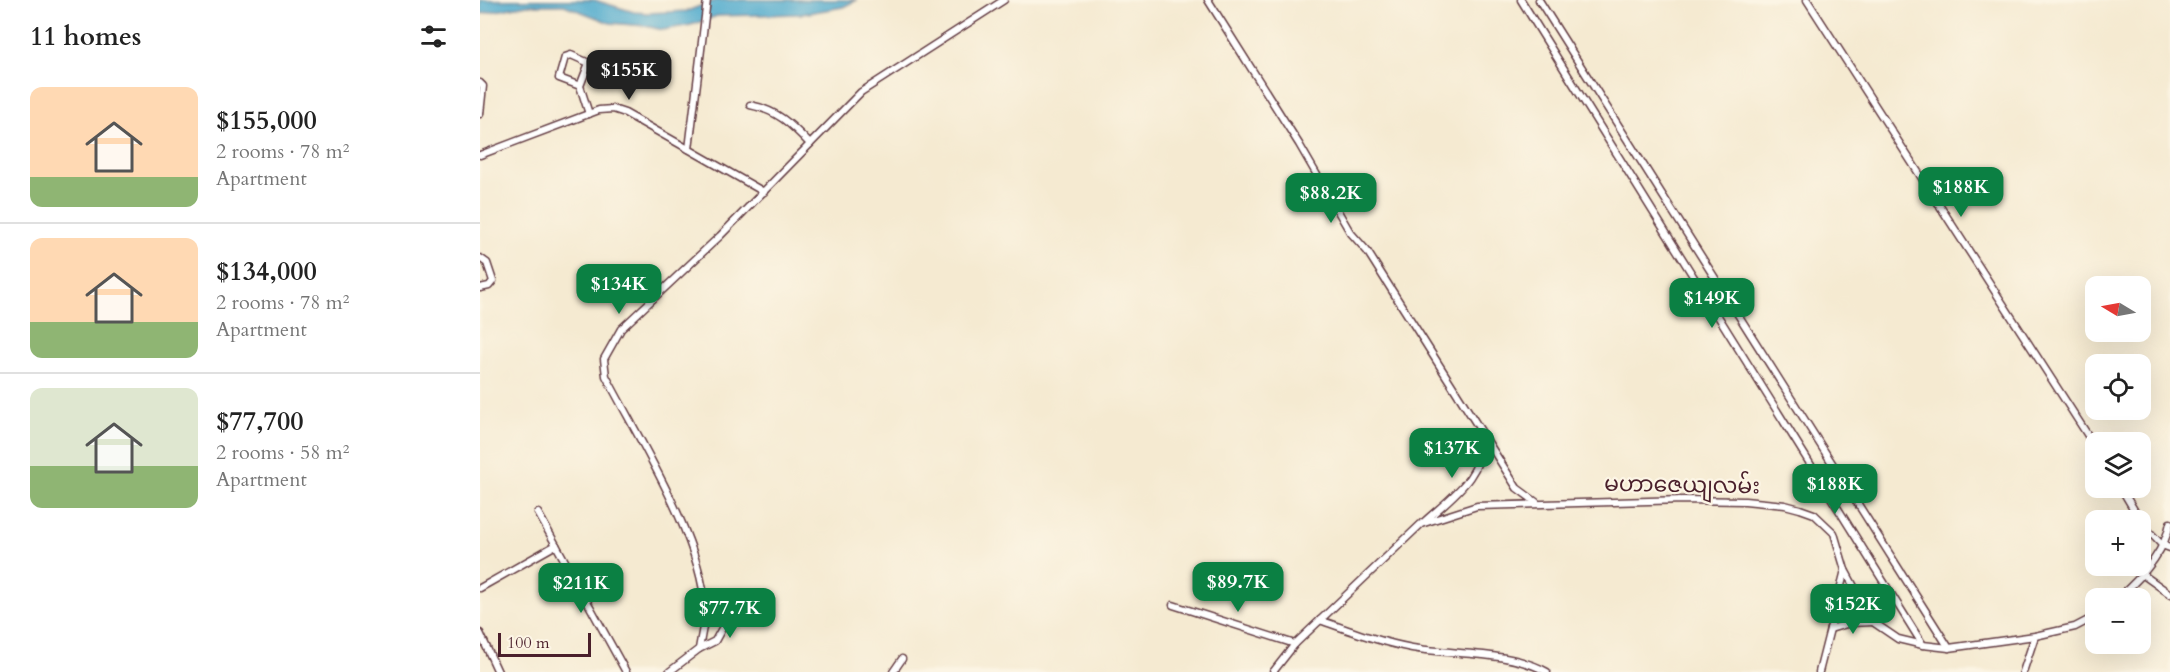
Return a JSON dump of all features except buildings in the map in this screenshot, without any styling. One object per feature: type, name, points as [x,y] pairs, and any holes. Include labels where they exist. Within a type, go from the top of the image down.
[{"type":"street","points":[[689,149],[707,0]]},
{"type":"street","points":[[699,649],[705,609],[697,564],[669,498],[606,376],[604,359],[621,329],[764,192],[861,92],[1004,0]]},
{"type":"street","points":[[1208,0],[1299,144],[1350,232],[1367,251],[1517,489],[1537,502]]},
{"type":"street","points":[[1521,0],[1923,645]]},
{"type":"street","points":[[1539,0],[1949,648]]},
{"type":"street","points":[[1807,0],[2086,432]]},
{"type":"street","points":[[580,86],[559,78],[565,57],[571,55],[589,63],[580,86],[589,114]]},
{"type":"street","points":[[480,83],[483,86],[483,101],[480,114]]},
{"type":"street","points":[[750,105],[770,109],[788,120],[810,144]]},
{"type":"street","points":[[480,146],[482,154],[599,110],[620,111],[764,192]]},
{"type":"street","points":[[480,258],[488,263],[493,280],[489,286],[480,288]]},
{"type":"street","points":[[1273,672],[1295,644],[1477,469],[1482,457],[1481,431]]},
{"type":"street","name":"မဟာဇေယျလမ်း","points":[[1421,524],[1478,506],[1537,502],[1684,500],[1785,505],[1814,514],[1826,523],[1837,540],[1845,570],[1873,622],[1898,639],[1949,648],[2035,636],[2075,627],[2085,622]]},
{"type":"street","points":[[538,513],[626,672]]},
{"type":"street","points":[[2151,561],[2162,545],[2170,523]]},
{"type":"street","points":[[2151,533],[2162,545],[2170,548]]},
{"type":"street","points":[[480,588],[555,546]]},
{"type":"street","points":[[1819,672],[1845,570]]},
{"type":"street","points":[[2128,588],[2140,576]]},
{"type":"street","points":[[2145,576],[2170,594]]},
{"type":"street","points":[[669,672],[715,640],[736,603]]},
{"type":"street","points":[[1173,605],[1295,644]]},
{"type":"street","points":[[1320,620],[1366,638],[1401,646],[1520,662],[1543,671]]},
{"type":"street","points":[[1830,629],[1850,623],[1873,622]]},
{"type":"street","points":[[480,633],[498,672]]},
{"type":"street","points":[[2023,672],[2035,636]]},
{"type":"street","points":[[893,672],[902,659]]},
{"type":"water","points":[[480,0],[594,0],[634,12],[648,13],[687,11],[716,0],[857,0],[843,7],[802,14],[717,16],[691,25],[663,30],[610,23],[564,5],[527,5],[480,14]]}]
